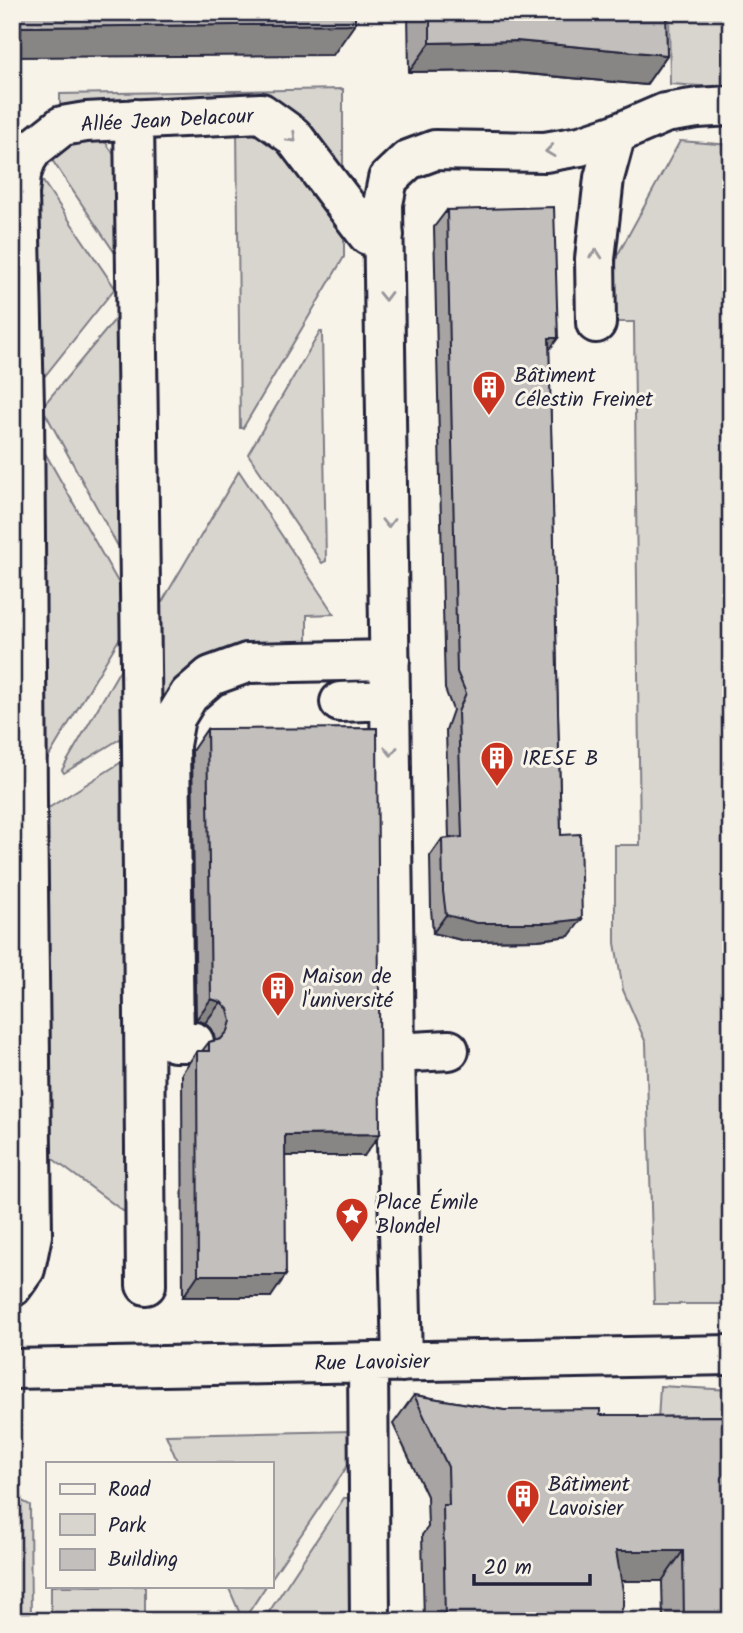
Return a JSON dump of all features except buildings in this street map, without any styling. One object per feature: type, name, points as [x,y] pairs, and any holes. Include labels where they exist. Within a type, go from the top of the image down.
[{"type":"street","points":[[370,1621],[385,1362],[398,1222],[383,204],[388,179],[408,160],[435,150],[545,152],[580,146],[665,113],[731,106]]},
{"type":"street","name":"Allée Jean Delacour","points":[[12,1287],[25,1269],[32,1235],[24,419],[19,194],[21,174],[33,149],[62,125],[261,113],[293,136],[368,235],[384,235]]},
{"type":"street","points":[[134,119],[146,1285]]},
{"type":"street","points":[[596,323],[595,258],[604,178],[616,134]]},
{"type":"street","points":[[194,1042],[174,1042],[170,745],[175,718],[189,695],[211,676],[247,663],[390,660]]},
{"type":"street","points":[[340,702],[390,700]]},
{"type":"street","points":[[394,1053],[449,1050]]},
{"type":"street","name":"Rue Lavoisier","points":[[12,1369],[731,1355]]},
{"type":"green space","points":[[669,12],[731,12],[731,88],[670,84]]},
{"type":"green space","points":[[343,89],[343,187],[298,128],[60,107],[60,94]]},
{"type":"green space","points":[[237,127],[248,127],[284,148],[344,228],[344,257],[243,428],[240,428]]},
{"type":"green space","points":[[97,139],[106,143],[117,159],[121,262],[50,157],[71,143]]},
{"type":"green space","points":[[680,141],[731,145],[731,1304],[654,1304],[646,1043],[623,990],[615,943],[615,845],[640,845],[634,322],[609,322],[617,256]]},
{"type":"green space","points":[[38,174],[115,288],[40,382],[32,197]]},
{"type":"green space","points":[[122,311],[125,559],[42,407]]},
{"type":"green space","points":[[320,332],[326,561],[322,563],[248,454]]},
{"type":"green space","points":[[36,437],[127,598],[127,626],[42,768]]},
{"type":"green space","points":[[239,471],[334,614],[307,615],[307,648],[160,721],[152,619]]},
{"type":"green space","points":[[127,666],[128,734],[64,773],[62,770],[121,668]]},
{"type":"green space","points":[[128,758],[132,1213],[123,1211],[43,1154],[39,814]]},
{"type":"green space","points":[[660,1386],[731,1390],[731,1418],[658,1421]]},
{"type":"green space","points":[[353,1431],[353,1458],[273,1576],[273,1462],[178,1462],[166,1435]]},
{"type":"green space","points":[[12,1496],[30,1505],[31,1621],[12,1621]]},
{"type":"green space","points":[[344,1498],[354,1498],[356,1621],[263,1621]]},
{"type":"green space","points":[[51,1588],[145,1588],[145,1621],[51,1621]]},
{"type":"green space","points":[[229,1588],[265,1588],[243,1621]]},
{"type":"place","name":"Bâtiment Célestin Freinet","points":[[489,417]]},
{"type":"place","name":"IRESE B","points":[[497,788]]},
{"type":"place","name":"Maison de l'université","points":[[278,1018]]},
{"type":"place","name":"Place Émile Blondel","points":[[352,1244]]},
{"type":"place","name":"Bâtiment Lavoisier","points":[[523,1526]]}]
